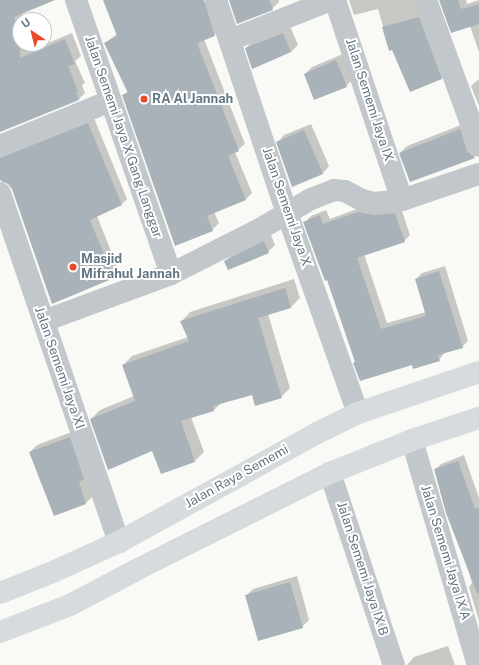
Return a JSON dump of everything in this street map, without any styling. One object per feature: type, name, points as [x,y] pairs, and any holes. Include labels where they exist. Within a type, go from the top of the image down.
[{"type":"main road","name":"Jalan Raya Sememi","points":[[0,593],[54,572],[119,542],[317,433],[358,413],[479,372]]},
{"type":"main road","points":[[0,632],[70,605],[136,570],[330,473],[412,440],[479,418]]},
{"type":"street","name":"Jalan Sememi Jaya X Gang Langgar","points":[[76,0],[171,274]]},
{"type":"street","name":"Jalan Sememi Jaya X","points":[[216,0],[287,213],[358,413]]},
{"type":"street","points":[[230,40],[331,0]]},
{"type":"street","name":"Jalan Sememi Jaya IX","points":[[335,0],[402,200]]},
{"type":"street","points":[[426,0],[479,146]]},
{"type":"street","points":[[0,146],[110,101]]},
{"type":"street","points":[[44,321],[171,274],[287,213],[310,199],[334,190],[345,191],[362,200],[374,203],[402,200],[479,174]]},
{"type":"street","name":"Jalan Sememi Jaya XI","points":[[0,193],[119,542]]},
{"type":"street","name":"Jalan Sememi Jaya IX A","points":[[412,440],[478,665]]},
{"type":"street","name":"Jalan Sememi Jaya IX B","points":[[330,473],[394,665]]},
{"type":"building","points":[[0,0],[55,0],[26,12],[12,12],[12,52],[20,52],[20,58],[34,52],[52,52],[52,44],[65,39],[75,64],[68,66],[78,91],[76,92],[79,100],[0,132]]},
{"type":"building","points":[[103,0],[204,0],[215,36],[197,43],[239,151],[228,156],[246,200],[207,216],[213,231],[175,246],[122,95],[128,93],[104,43],[117,36]]},
{"type":"building","points":[[229,0],[269,0],[273,10],[237,24]]},
{"type":"building","points":[[439,0],[458,0],[461,9],[479,4],[479,24],[451,33]]},
{"type":"building","points":[[419,17],[442,79],[410,92],[392,50],[389,51],[382,27]]},
{"type":"building","points":[[283,33],[291,52],[252,69],[245,48]]},
{"type":"building","points":[[336,60],[347,87],[314,100],[304,74]]},
{"type":"building","points":[[88,123],[122,205],[90,220],[114,278],[52,304],[12,189],[8,184],[0,179],[0,158]]},
{"type":"building","points":[[460,129],[467,151],[475,158],[410,182],[399,153]]},
{"type":"building","points":[[304,130],[323,174],[292,187],[276,142]]},
{"type":"building","points":[[358,212],[375,215],[395,213],[405,242],[357,258],[381,329],[426,316],[415,279],[439,271],[463,348],[438,355],[440,361],[413,369],[412,365],[360,381],[327,280],[325,281],[303,222],[320,215],[323,224]]},
{"type":"building","points":[[264,241],[269,253],[228,270],[224,261]]},
{"type":"building","points":[[285,288],[291,308],[258,318],[282,398],[255,406],[252,395],[213,406],[214,411],[181,421],[195,462],[161,474],[152,451],[108,470],[90,419],[135,401],[122,365],[189,341],[180,321]]},
{"type":"building","points":[[70,437],[84,479],[79,482],[86,504],[54,516],[29,452]]},
{"type":"building","points":[[458,461],[475,509],[479,507],[479,593],[477,593],[446,513],[434,469]]},
{"type":"building","points":[[290,582],[303,628],[258,641],[245,595]]},
{"type":"place","name":"RA Al Jannah","points":[[144,99]]},
{"type":"place","name":"Masjid Mifrahul Jannah","points":[[73,267]]}]
